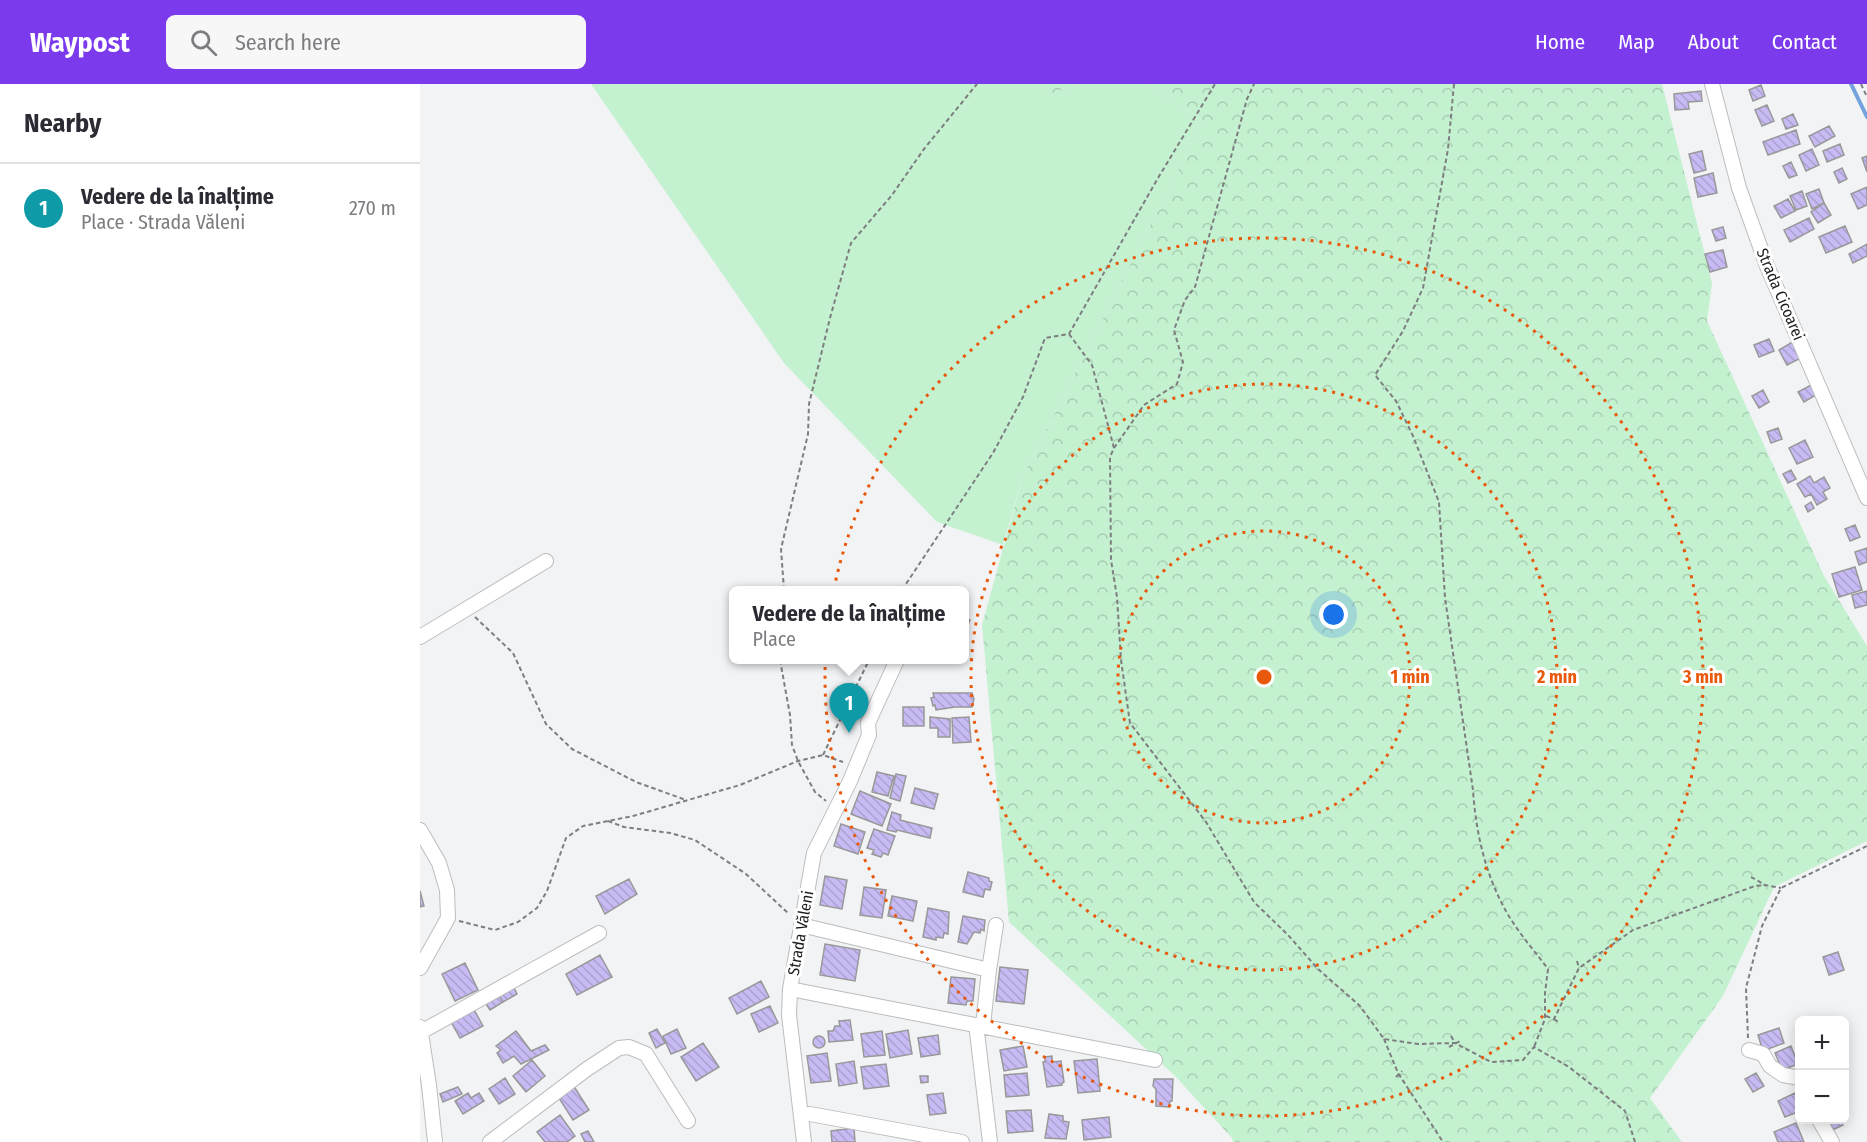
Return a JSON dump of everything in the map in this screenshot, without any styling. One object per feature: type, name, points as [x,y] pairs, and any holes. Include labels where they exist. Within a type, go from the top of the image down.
[{"type":"street","name":"Strada Cicoarei","points":[[1712,84],[1739,188],[1767,266],[1867,498]]},
{"type":"street","points":[[420,637],[546,561]]},
{"type":"street","name":"Strada Văleni","points":[[804,1142],[789,1015],[790,989],[814,853],[837,810],[856,766],[869,735],[868,723],[895,664]]},
{"type":"street","points":[[420,830],[425,848],[439,863],[447,890],[448,918],[420,968]]},
{"type":"street","points":[[801,925],[989,970]]},
{"type":"street","points":[[990,1142],[977,1032],[983,1025],[996,925]]},
{"type":"street","points":[[435,1142],[421,1029],[599,933]]},
{"type":"street","points":[[790,989],[1155,1060]]},
{"type":"street","points":[[490,1142],[587,1069],[619,1048],[629,1047],[646,1054],[688,1121]]},
{"type":"street","points":[[1749,1050],[1763,1054],[1770,1066],[1783,1075],[1795,1077]]},
{"type":"street","points":[[801,1115],[810,1114],[962,1142]]},
{"type":"street","points":[[1822,1124],[1832,1142]]},
{"type":"path","points":[[784,586],[781,549],[808,434],[809,404],[851,243],[892,195],[924,149],[977,84]]},
{"type":"path","points":[[1069,334],[1158,178],[1215,84]]},
{"type":"path","points":[[1254,84],[1247,99],[1195,286],[1185,300],[1174,330],[1183,362],[1177,384],[1144,405],[1110,457],[1111,560],[1130,723],[1206,822],[1254,902],[1310,960],[1360,1006],[1384,1039],[1399,1074],[1443,1142]]},
{"type":"path","points":[[1384,1039],[1418,1044],[1455,1043],[1491,1062],[1522,1060],[1534,1047],[1546,1016],[1545,993],[1548,969],[1512,921],[1491,882],[1475,820],[1473,790],[1444,598],[1439,502],[1413,436],[1396,401],[1375,375],[1403,331],[1423,288],[1448,149],[1454,84]]},
{"type":"path","points":[[1861,84],[1867,97]]},
{"type":"path","points":[[1069,334],[1092,365],[1114,448]]},
{"type":"path","points":[[905,586],[993,453],[1023,398],[1045,338],[1069,334]]},
{"type":"path","points":[[466,609],[513,653],[546,724],[572,749],[636,782],[687,800]]},
{"type":"path","points":[[781,664],[790,715],[792,745],[798,761],[815,792],[837,810]]},
{"type":"path","points":[[823,755],[867,664]]},
{"type":"path","points":[[448,918],[495,930],[518,922],[537,908],[547,891],[566,838],[584,826],[633,816],[687,800],[740,784],[798,761],[823,755],[856,766]]},
{"type":"path","points":[[608,820],[624,827],[670,833],[695,840],[746,874],[801,925]]},
{"type":"path","points":[[1554,1019],[1579,968],[1633,930],[1755,886],[1781,888],[1867,846]]},
{"type":"path","points":[[1751,877],[1765,885]]},
{"type":"path","points":[[1749,1050],[1746,988],[1762,926],[1781,888]]},
{"type":"path","points":[[1304,960],[1310,960]]},
{"type":"path","points":[[1577,961],[1579,968]]},
{"type":"path","points":[[1546,1016],[1560,1023]]},
{"type":"path","points":[[1451,1036],[1455,1043]]},
{"type":"path","points":[[1449,1047],[1460,1041]]},
{"type":"path","points":[[1534,1047],[1569,1067],[1625,1111],[1635,1142]]},
{"type":"green space","points":[[591,84],[1041,84],[1053,93],[1079,84],[1145,84],[1203,121],[1023,476],[1003,545],[937,522],[784,363]]},
{"type":"green space","points":[[1041,84],[1079,84],[1053,93]]},
{"type":"green space","points":[[1145,84],[1662,84],[1712,283],[1707,321],[1824,576],[1867,646],[1867,841],[1774,887],[1723,996],[1650,1098],[1682,1142],[1233,1142],[1232,1138],[1175,1076],[1009,922],[982,625],[1023,476],[1203,121]]},
{"type":"building","points":[[1761,85],[1765,96],[1753,101],[1749,90]]},
{"type":"building","points":[[1701,91],[1702,101],[1688,102],[1689,109],[1675,110],[1674,94]]},
{"type":"building","points":[[1767,105],[1774,121],[1762,126],[1755,110]]},
{"type":"building","points":[[1793,114],[1798,125],[1786,129],[1782,119]]},
{"type":"building","points":[[1829,126],[1835,136],[1815,147],[1809,136]]},
{"type":"building","points":[[1796,130],[1800,144],[1768,155],[1763,142]]},
{"type":"building","points":[[1840,144],[1844,155],[1827,162],[1823,151]]},
{"type":"building","points":[[1812,149],[1819,165],[1806,171],[1799,155]]},
{"type":"building","points":[[1702,151],[1706,170],[1694,173],[1689,154]]},
{"type":"building","points":[[1867,156],[1867,172],[1862,158]]},
{"type":"building","points":[[1791,162],[1797,175],[1789,178],[1783,166]]},
{"type":"building","points":[[1842,168],[1847,179],[1839,183],[1834,172]]},
{"type":"building","points":[[1713,173],[1717,193],[1698,197],[1694,178]]},
{"type":"building","points":[[1867,187],[1867,205],[1858,209],[1851,194]]},
{"type":"building","points":[[1819,189],[1824,203],[1812,209],[1806,194]]},
{"type":"building","points":[[1802,191],[1807,206],[1796,210],[1790,196]]},
{"type":"building","points":[[1788,199],[1795,211],[1781,218],[1774,206]]},
{"type":"building","points":[[1824,203],[1831,215],[1818,223],[1811,212]]},
{"type":"building","points":[[1809,218],[1814,229],[1790,242],[1784,230]]},
{"type":"building","points":[[1845,226],[1852,242],[1826,253],[1819,237]]},
{"type":"building","points":[[1723,227],[1726,238],[1716,241],[1712,230]]},
{"type":"building","points":[[1867,244],[1867,256],[1853,263],[1849,254]]},
{"type":"building","points":[[1723,250],[1727,267],[1710,272],[1705,254]]},
{"type":"building","points":[[1769,339],[1774,351],[1759,357],[1754,345]]},
{"type":"building","points":[[1794,341],[1803,357],[1787,365],[1779,350]]},
{"type":"building","points":[[1811,385],[1816,395],[1804,402],[1798,392]]},
{"type":"building","points":[[1763,390],[1769,402],[1759,408],[1752,396]]},
{"type":"building","points":[[1778,428],[1782,439],[1771,443],[1767,432]]},
{"type":"building","points":[[1805,440],[1813,457],[1797,464],[1789,448]]},
{"type":"building","points":[[1791,470],[1796,479],[1788,483],[1783,474]]},
{"type":"building","points":[[1810,476],[1814,483],[1824,477],[1830,488],[1823,492],[1827,499],[1817,505],[1811,494],[1805,497],[1797,484]]},
{"type":"building","points":[[1811,502],[1814,508],[1808,512],[1805,506]]},
{"type":"building","points":[[1855,525],[1860,537],[1850,541],[1845,529]]},
{"type":"building","points":[[1867,548],[1867,562],[1859,565],[1855,552]]},
{"type":"building","points":[[1855,567],[1862,590],[1839,597],[1832,574]]},
{"type":"building","points":[[1867,591],[1867,605],[1855,608],[1852,595]]},
{"type":"building","points":[[933,693],[972,693],[974,699],[972,707],[936,710],[931,698],[934,697]]},
{"type":"building","points":[[903,707],[924,707],[924,726],[903,726]]},
{"type":"building","points":[[930,717],[950,719],[950,737],[938,737],[938,728],[930,728]]},
{"type":"building","points":[[969,717],[971,742],[953,743],[952,718]]},
{"type":"building","points":[[877,772],[894,776],[888,796],[872,792]]},
{"type":"building","points":[[896,774],[906,776],[900,801],[890,798]]},
{"type":"building","points":[[915,788],[938,794],[934,809],[911,803]]},
{"type":"building","points":[[860,791],[891,804],[882,826],[851,814]]},
{"type":"building","points":[[892,812],[901,815],[900,820],[932,828],[930,838],[897,830],[896,832],[887,830]]},
{"type":"building","points":[[841,824],[865,832],[858,854],[834,846]]},
{"type":"building","points":[[874,829],[895,836],[888,855],[883,853],[881,857],[872,854],[874,850],[867,848]]},
{"type":"building","points":[[968,872],[989,878],[992,882],[990,890],[985,889],[983,897],[963,892]]},
{"type":"building","points":[[825,876],[847,880],[842,909],[820,905]]},
{"type":"building","points":[[629,879],[637,894],[605,914],[596,896]]},
{"type":"building","points":[[864,887],[886,890],[882,918],[860,915]]},
{"type":"building","points":[[420,891],[424,906],[420,907]]},
{"type":"building","points":[[892,896],[917,901],[913,921],[888,916]]},
{"type":"building","points":[[928,908],[949,912],[948,934],[944,933],[943,938],[936,937],[936,940],[923,937]]},
{"type":"building","points":[[963,916],[985,920],[984,931],[981,929],[980,933],[974,932],[967,944],[958,942]]},
{"type":"building","points":[[825,944],[860,950],[855,981],[820,975]]},
{"type":"building","points":[[1838,952],[1844,970],[1829,975],[1823,957]]},
{"type":"building","points":[[600,955],[612,977],[577,995],[566,974]]},
{"type":"building","points":[[465,963],[478,990],[455,1001],[442,974]]},
{"type":"building","points":[[1000,967],[1028,970],[1024,1004],[996,1001]]},
{"type":"building","points":[[951,977],[975,979],[973,1001],[967,1001],[966,1005],[948,1003]]},
{"type":"building","points":[[761,981],[769,997],[737,1014],[729,998]]},
{"type":"building","points":[[512,984],[517,994],[503,1002],[498,993]]},
{"type":"building","points":[[498,993],[503,1002],[490,1010],[484,1001]]},
{"type":"building","points":[[770,1006],[778,1023],[759,1032],[751,1014]]},
{"type":"building","points":[[473,1008],[483,1026],[460,1038],[450,1020]]},
{"type":"building","points":[[850,1020],[853,1040],[829,1042],[828,1031],[833,1031],[835,1026],[840,1026],[839,1021]]},
{"type":"building","points":[[1779,1028],[1784,1043],[1763,1051],[1758,1035]]},
{"type":"building","points":[[657,1029],[665,1043],[656,1048],[649,1033]]},
{"type":"building","points":[[677,1029],[686,1048],[671,1054],[663,1036]]},
{"type":"building","points":[[908,1030],[912,1054],[890,1058],[886,1034]]},
{"type":"building","points":[[516,1031],[531,1051],[545,1045],[549,1050],[521,1064],[514,1056],[503,1063],[497,1053],[501,1050],[496,1046]]},
{"type":"building","points":[[882,1031],[885,1055],[864,1057],[861,1034]]},
{"type":"building","points":[[938,1035],[940,1054],[921,1057],[918,1038]]},
{"type":"building","points":[[821,1036],[825,1042],[821,1048],[817,1048],[813,1040]]},
{"type":"building","points":[[703,1043],[719,1067],[696,1081],[681,1057]]},
{"type":"building","points":[[1023,1046],[1027,1067],[1004,1071],[1000,1050]]},
{"type":"building","points":[[1791,1046],[1795,1056],[1795,1065],[1782,1070],[1775,1053]]},
{"type":"building","points":[[827,1053],[831,1081],[811,1083],[807,1056]]},
{"type":"building","points":[[1052,1056],[1052,1062],[1061,1061],[1064,1082],[1062,1085],[1047,1087],[1043,1062],[1045,1062],[1045,1057]]},
{"type":"building","points":[[1097,1059],[1100,1091],[1078,1093],[1074,1061]]},
{"type":"building","points":[[532,1060],[545,1076],[526,1092],[513,1076]]},
{"type":"building","points":[[854,1061],[857,1083],[839,1086],[836,1064]]},
{"type":"building","points":[[886,1064],[889,1086],[864,1089],[861,1067]]},
{"type":"building","points":[[1027,1073],[1029,1095],[1006,1097],[1004,1075]]},
{"type":"building","points":[[1756,1073],[1764,1086],[1753,1092],[1745,1079]]},
{"type":"building","points":[[920,1076],[928,1076],[928,1082],[921,1083]]},
{"type":"building","points":[[505,1078],[515,1094],[499,1104],[489,1089]]},
{"type":"building","points":[[1154,1079],[1173,1079],[1172,1101],[1169,1107],[1156,1106]]},
{"type":"building","points":[[573,1085],[589,1110],[573,1120],[557,1095]]},
{"type":"building","points":[[458,1087],[462,1094],[443,1102],[440,1094]]},
{"type":"building","points":[[468,1093],[471,1098],[479,1093],[484,1101],[463,1114],[455,1101]]},
{"type":"building","points":[[943,1093],[946,1113],[930,1115],[927,1095]]},
{"type":"building","points":[[1795,1093],[1795,1113],[1785,1117],[1778,1101]]},
{"type":"building","points":[[1031,1110],[1033,1131],[1008,1133],[1006,1111]]},
{"type":"building","points":[[1049,1114],[1063,1116],[1063,1121],[1069,1122],[1066,1139],[1045,1138]]},
{"type":"building","points":[[560,1115],[575,1136],[567,1142],[545,1142],[537,1132]]},
{"type":"building","points":[[1109,1117],[1111,1137],[1084,1140],[1082,1120]]},
{"type":"building","points":[[1795,1123],[1804,1142],[1778,1142],[1774,1132]]},
{"type":"building","points":[[1827,1124],[1843,1124],[1843,1125],[1830,1131]]},
{"type":"building","points":[[854,1128],[855,1142],[832,1142],[831,1131]]},
{"type":"building","points":[[588,1131],[594,1142],[585,1142],[581,1134]]},
{"type":"waterway","points":[[1851,84],[1867,117]]},
{"type":"place","name":"Vedere de la înalțime","points":[[849,733]]}]
